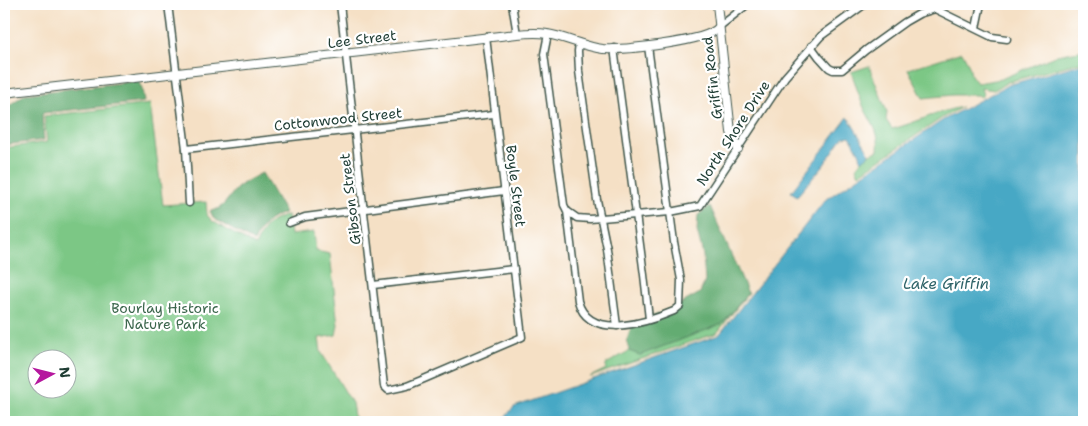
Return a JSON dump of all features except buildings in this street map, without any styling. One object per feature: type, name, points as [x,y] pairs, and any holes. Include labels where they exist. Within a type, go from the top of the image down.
[{"type":"street","points":[[168,4],[186,149],[190,203]]},
{"type":"street","name":"Gibson Street","points":[[340,4],[384,386],[388,390]]},
{"type":"street","points":[[512,4],[516,34]]},
{"type":"street","name":"Griffin Road","points":[[717,4],[731,132],[738,149]]},
{"type":"street","points":[[719,27],[748,4]]},
{"type":"street","name":"North Shore Drive","points":[[567,211],[583,219],[601,219],[670,212],[700,206],[785,77],[811,46],[837,23],[865,4]]},
{"type":"street","points":[[976,28],[981,4]]},
{"type":"street","points":[[811,46],[826,65],[833,70],[838,70],[846,67],[905,22],[926,11],[935,9],[992,37],[1007,39]]},
{"type":"street","name":"Lee Street","points":[[4,93],[516,34],[548,34],[604,49],[648,46],[689,40],[714,32],[719,27]]},
{"type":"street","points":[[548,34],[544,54],[564,205],[567,211],[574,257],[578,301],[582,310],[592,320],[598,323],[617,326],[649,319],[674,311],[680,306],[681,280],[648,46]]},
{"type":"street","name":"Boyle Street","points":[[388,390],[407,386],[522,337],[486,37]]},
{"type":"street","points":[[579,43],[579,71],[617,326]]},
{"type":"street","points":[[614,48],[649,319]]},
{"type":"street","points":[[4,83],[4,93]]},
{"type":"street","name":"Cottonwood Street","points":[[186,149],[494,114]]},
{"type":"street","points":[[289,223],[305,217],[364,208],[504,191]]},
{"type":"street","points":[[373,285],[514,269]]},
{"type":"green space","points":[[1084,50],[1084,61],[1008,82],[994,90],[981,88],[983,95],[981,97],[978,95],[953,95],[923,98],[908,69],[962,52],[969,65],[971,75],[977,83],[1001,79],[1057,55]]},
{"type":"green space","points":[[869,66],[887,112],[886,120],[892,129],[944,111],[962,107],[942,118],[859,174],[856,168],[868,155],[878,151],[878,139],[851,72]]},
{"type":"green space","points":[[138,81],[142,89],[144,102],[43,113],[44,140],[4,145],[4,109],[25,94]]},
{"type":"green space","name":"Bourlay Historic Nature Park","points":[[150,104],[163,205],[206,202],[207,215],[212,221],[255,246],[261,234],[271,222],[288,215],[291,235],[314,232],[316,251],[330,254],[338,325],[336,335],[319,338],[321,352],[352,403],[355,422],[4,422],[4,148],[47,142],[44,116]]},
{"type":"green space","points":[[262,173],[285,213],[274,217],[266,223],[259,231],[254,242],[214,219],[210,211],[219,208],[237,188]]},
{"type":"green space","points":[[710,206],[748,293],[722,324],[640,355],[629,351],[627,340],[632,325],[673,308],[700,293],[705,281],[703,255],[697,231],[698,215]]},
{"type":"green space","points":[[749,292],[717,333],[590,377],[606,369],[606,364],[629,351],[640,355],[722,324]]},
{"type":"water","name":"Lake Griffin","points":[[1084,63],[1084,422],[501,422],[514,407],[719,335],[825,200],[943,120],[1008,85]]},
{"type":"water","points":[[848,117],[870,154],[861,161],[860,154],[850,136],[843,137],[823,166],[797,196],[791,192]]}]
